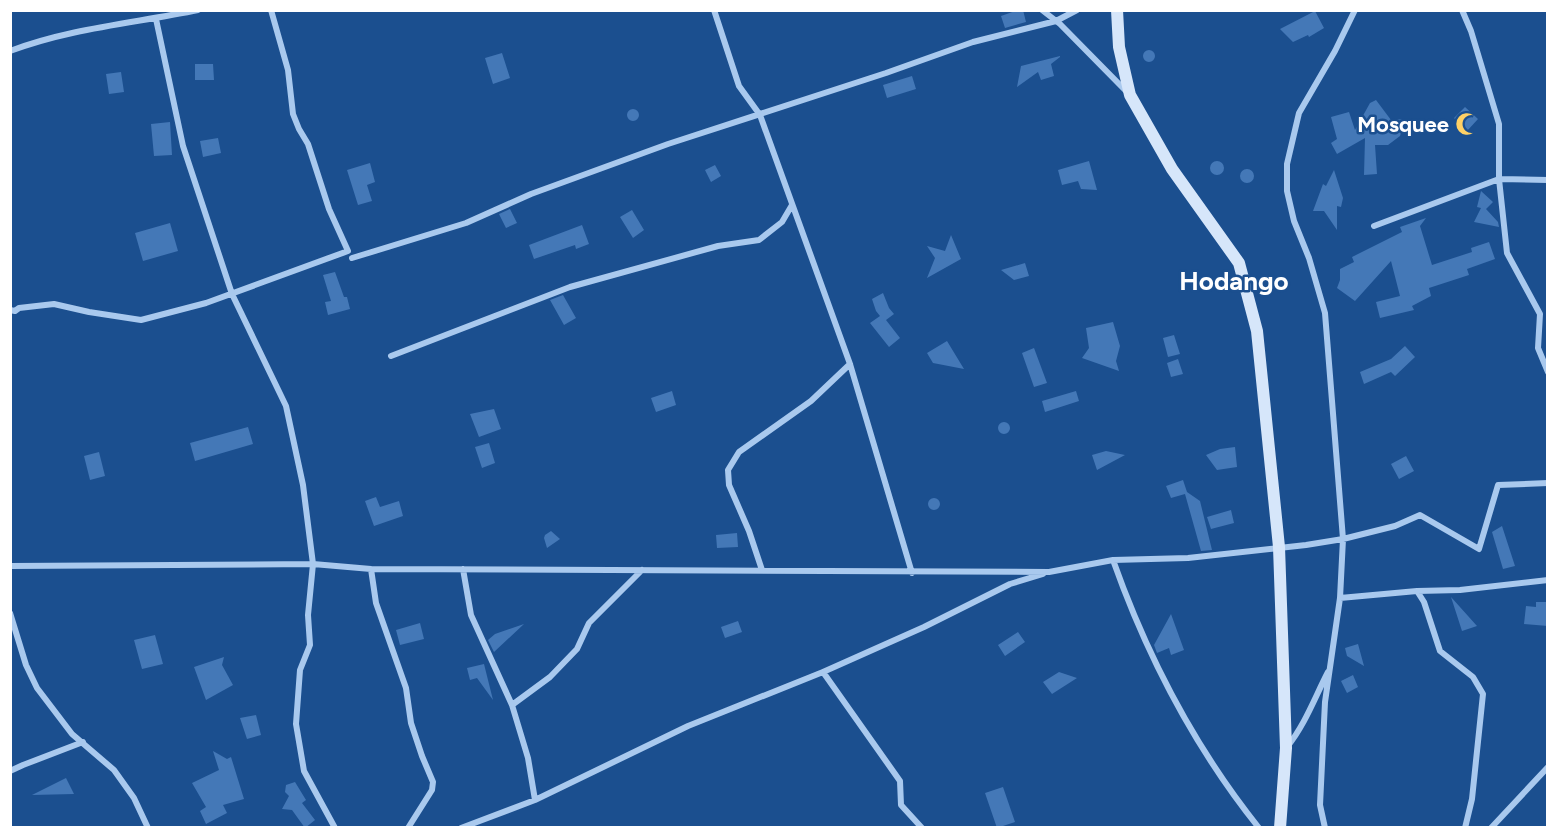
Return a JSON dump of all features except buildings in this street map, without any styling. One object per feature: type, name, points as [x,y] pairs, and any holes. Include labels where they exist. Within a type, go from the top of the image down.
[{"type":"main road","points":[[1117,10],[1119,47],[1130,95],[1172,169],[1239,263],[1257,331],[1279,547],[1286,748],[1280,828]]},
{"type":"street","points":[[10,51],[94,27],[156,19],[198,10]]},
{"type":"street","points":[[10,310],[54,304],[141,320],[206,303],[348,251],[328,209],[308,144],[293,114],[288,70],[271,10]]},
{"type":"street","points":[[714,10],[739,86],[760,115],[850,364],[912,573]]},
{"type":"street","points":[[1042,10],[1056,21],[1130,95]]},
{"type":"street","points":[[352,258],[457,227],[531,194],[668,144],[973,42],[1056,21],[1077,10]]},
{"type":"street","points":[[1325,828],[1320,797],[1325,702],[1340,598],[1343,539],[1325,313],[1309,258],[1294,221],[1287,191],[1287,173],[1299,112],[1335,51],[1355,10]]},
{"type":"street","points":[[1462,10],[1471,31],[1499,124],[1499,179],[1507,253],[1540,314],[1538,348],[1548,372]]},
{"type":"street","points":[[156,19],[183,146],[232,294],[286,406],[303,484],[313,564],[308,615],[310,645],[300,669],[296,724],[304,771],[335,828]]},
{"type":"street","points":[[1374,226],[1499,179],[1548,180]]},
{"type":"street","points":[[391,356],[570,287],[718,246],[759,240],[782,222],[792,205]]},
{"type":"street","points":[[762,570],[749,531],[729,485],[728,470],[739,452],[811,401],[850,364]]},
{"type":"street","points":[[461,828],[536,800],[688,726],[823,672],[924,627],[1010,584],[1049,572],[1113,560],[1188,558],[1343,539],[1395,526],[1420,515],[1479,549],[1498,485],[1548,483]]},
{"type":"street","points":[[1113,560],[1146,645],[1160,674],[1228,789],[1259,828]]},
{"type":"street","points":[[10,566],[313,564],[371,568],[912,573],[1049,572]]},
{"type":"street","points":[[371,568],[376,603],[406,688],[411,723],[433,782],[432,790],[408,828]]},
{"type":"street","points":[[463,569],[471,615],[512,705],[528,758],[536,800]]},
{"type":"street","points":[[512,705],[550,677],[577,649],[589,623],[643,569]]},
{"type":"street","points":[[1340,598],[1417,591],[1460,590],[1548,580]]},
{"type":"street","points":[[1417,591],[1424,602],[1440,651],[1473,677],[1483,694],[1472,799],[1465,828]]},
{"type":"street","points":[[10,614],[26,666],[37,688],[72,734],[114,770],[134,798],[148,828]]},
{"type":"street","points":[[1286,748],[1300,731],[1331,666]]},
{"type":"street","points":[[823,672],[900,781],[901,805],[922,828]]},
{"type":"street","points":[[10,771],[83,742]]},
{"type":"street","points":[[1491,828],[1548,766]]},
{"type":"place","name":"Mosquee","points":[[1467,124]]},
{"type":"district","name":"Hodango","points":[[1234,281]]}]
